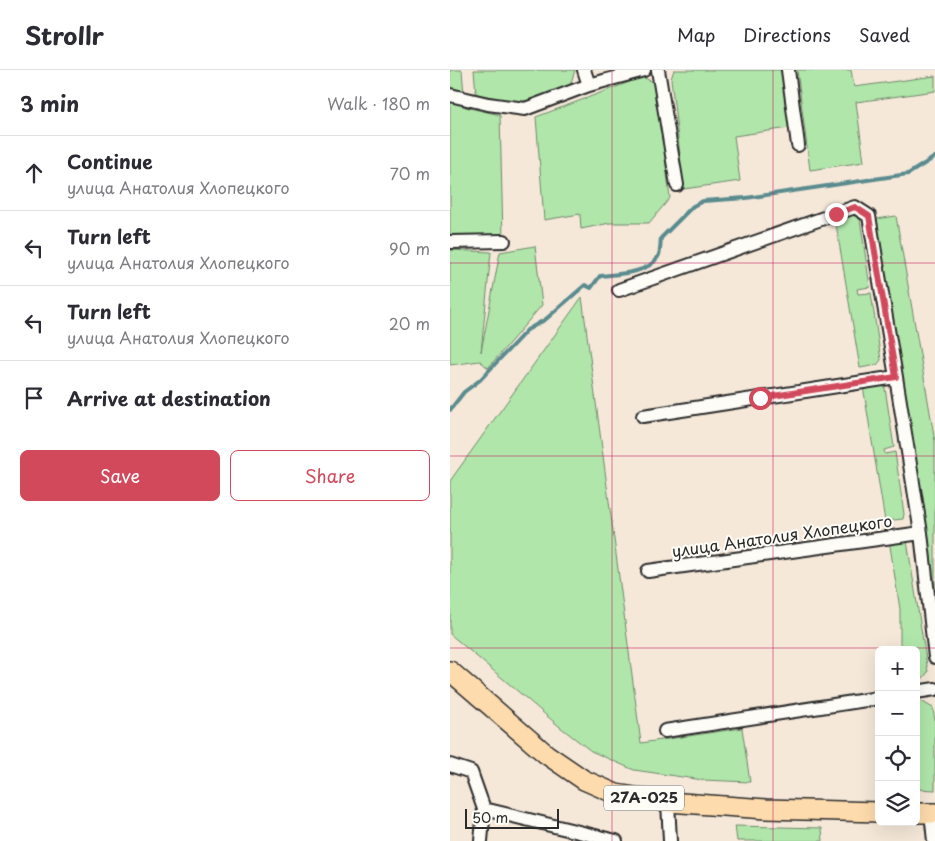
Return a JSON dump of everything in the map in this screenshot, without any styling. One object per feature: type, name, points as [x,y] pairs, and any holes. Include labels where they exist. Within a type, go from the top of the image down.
[{"type":"main road","name":"27А-025","points":[[450,671],[546,754],[584,780],[616,794],[668,802],[766,809],[875,812]]},
{"type":"street","points":[[584,70],[589,85]]},
{"type":"street","points":[[450,95],[488,104],[525,109],[589,85],[644,70]]},
{"type":"street","points":[[658,70],[677,185]]},
{"type":"street","points":[[788,70],[798,144]]},
{"type":"street","points":[[619,290],[855,207],[869,216],[920,533],[935,657]]},
{"type":"street","points":[[450,242],[504,240]]},
{"type":"street","points":[[643,416],[896,377]]},
{"type":"street","name":"улица Анатолия Хлопецкого","points":[[648,571],[920,533]]},
{"type":"street","points":[[920,691],[935,689]]},
{"type":"street","points":[[665,731],[875,699]]},
{"type":"street","points":[[450,765],[471,772],[484,809],[481,841]]},
{"type":"street","points":[[668,802],[670,841]]},
{"type":"street","points":[[484,809],[616,841]]},
{"type":"street","points":[[927,813],[934,841]]},
{"type":"green space","points":[[450,70],[462,70],[465,107],[500,115],[503,238],[450,237]]},
{"type":"green space","points":[[474,70],[575,70],[569,89],[542,98],[518,102],[476,94]]},
{"type":"green space","points":[[674,70],[781,70],[789,128],[734,136],[740,181],[684,189],[671,79]]},
{"type":"green space","points":[[797,70],[851,70],[854,87],[935,76],[935,91],[856,102],[864,162],[810,170]]},
{"type":"green space","points":[[643,77],[656,84],[670,198],[649,223],[610,223],[581,229],[580,214],[544,220],[536,117]]},
{"type":"green space","points":[[849,213],[860,219],[870,287],[857,289],[858,294],[871,293],[881,360],[877,365],[860,368],[835,218]]},
{"type":"green space","points":[[896,216],[935,441],[935,600],[877,219]]},
{"type":"green space","points":[[535,246],[542,305],[488,368],[480,361],[450,365],[450,250],[491,252],[481,352],[500,252]]},
{"type":"green space","points":[[582,297],[641,743],[742,728],[750,782],[703,780],[634,770],[591,751],[450,634],[450,481]]},
{"type":"green space","points":[[880,384],[885,388],[894,447],[884,450],[885,454],[895,452],[904,514],[903,519],[885,521],[863,386]]},
{"type":"green space","points":[[889,540],[907,541],[928,672],[923,678],[920,678],[920,646],[900,646],[900,609]]},
{"type":"green space","points":[[920,701],[933,708],[935,721],[935,790],[920,789]]},
{"type":"green space","points":[[735,826],[822,828],[823,841],[737,841]]},
{"type":"waterway","points":[[450,410],[464,392],[480,380],[527,330],[546,319],[585,285],[591,288],[600,276],[632,272],[653,263],[659,255],[661,238],[693,206],[703,201],[746,198],[908,174],[935,157]]},
{"type":"route","points":[[760,398],[896,377],[869,216],[855,207],[836,214]]}]
